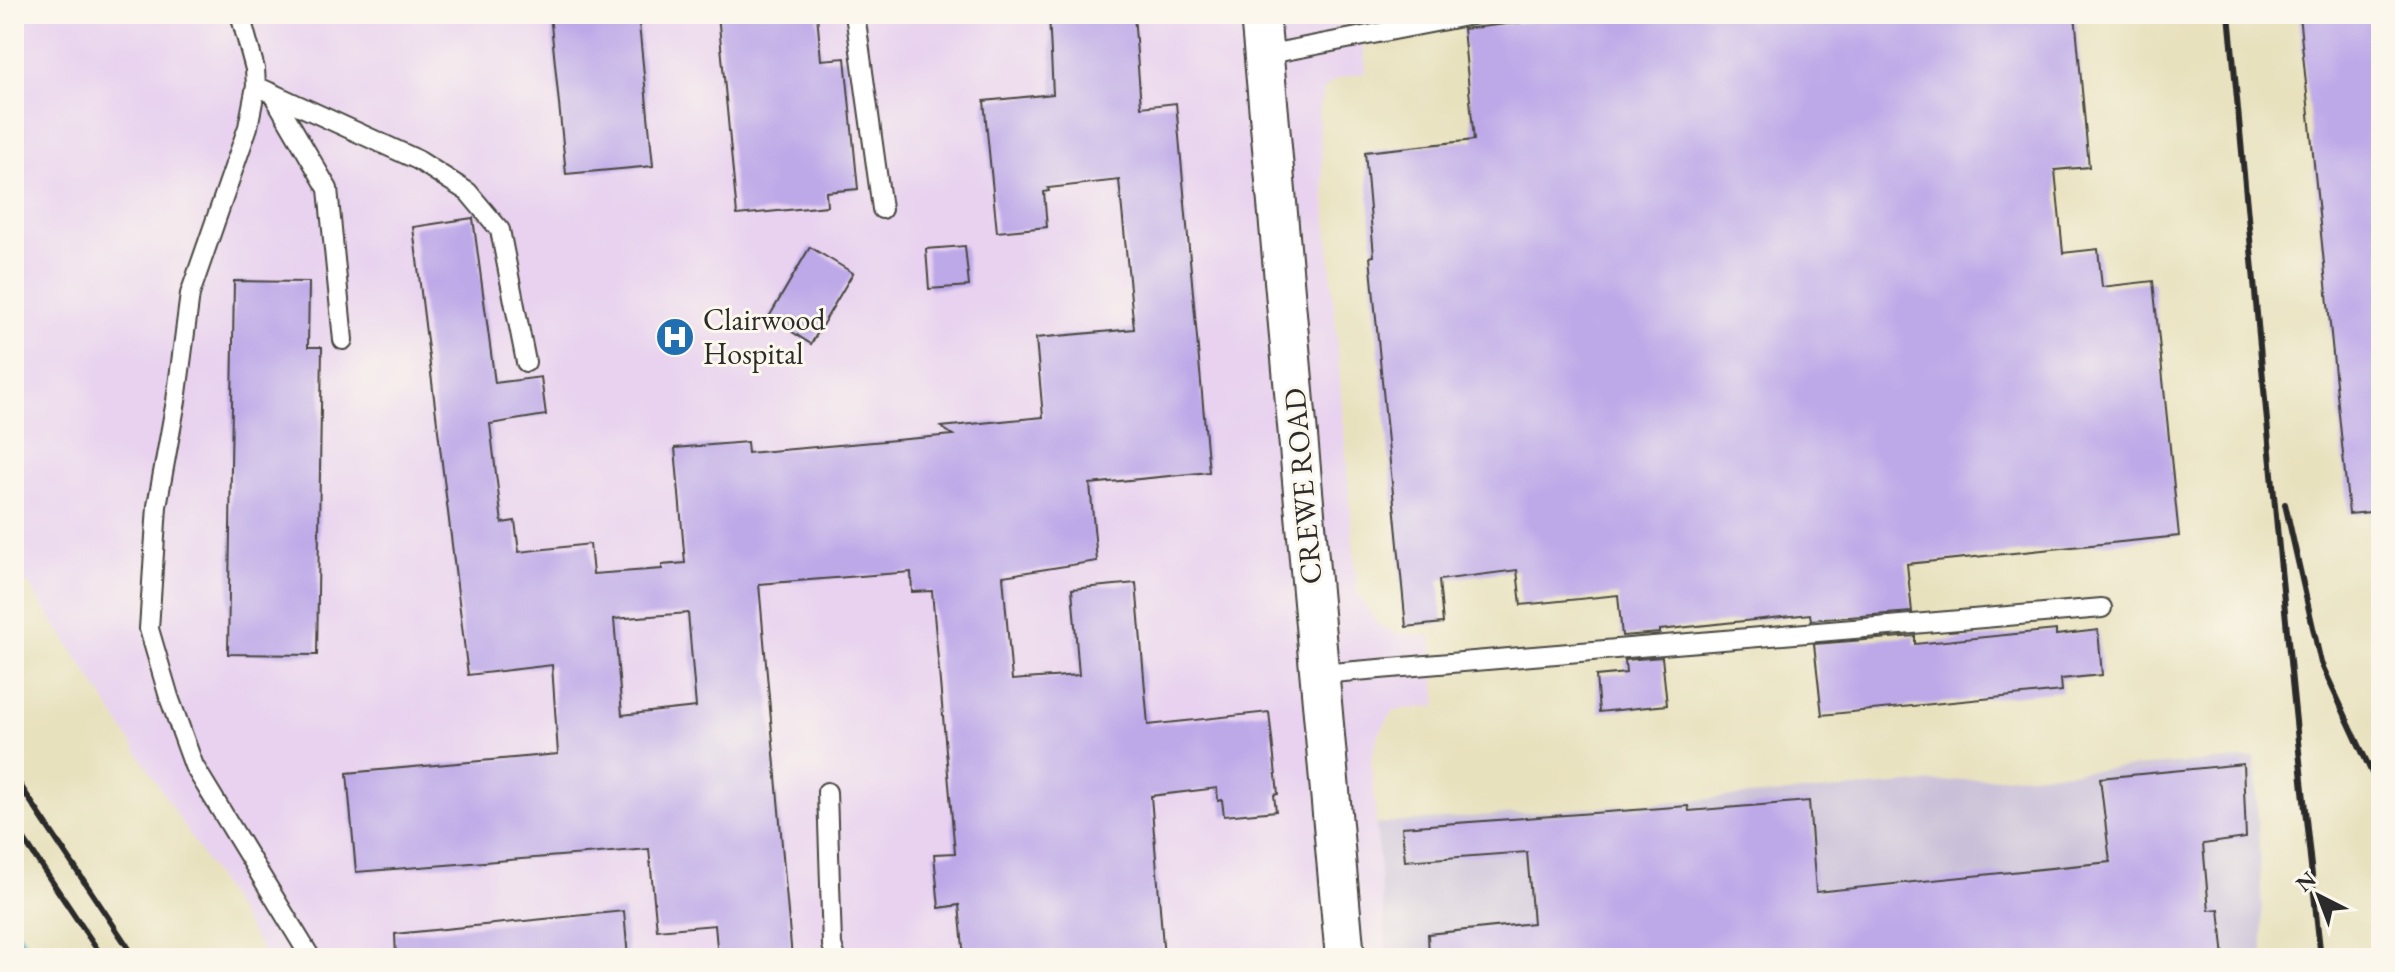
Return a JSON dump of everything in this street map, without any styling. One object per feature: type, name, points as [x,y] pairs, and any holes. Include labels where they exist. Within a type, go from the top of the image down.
[{"type":"street","name":"CREWE ROAD","points":[[1260,14],[1345,958]]},
{"type":"lane","points":[[240,14],[255,69],[264,89],[328,189],[343,340]]},
{"type":"lane","points":[[855,14],[882,209]]},
{"type":"lane","points":[[1264,55],[1477,14]]},
{"type":"lane","points":[[264,89],[418,160],[468,192],[500,230],[526,362]]},
{"type":"lane","points":[[264,89],[190,294],[176,401],[157,506],[149,629],[194,766],[311,958]]},
{"type":"lane","points":[[1320,674],[2102,608]]},
{"type":"lane","points":[[827,792],[831,931],[836,958]]},
{"type":"shaded area","name":"Clairwood Hospital","points":[[14,14],[1360,14],[1366,72],[1336,79],[1324,89],[1318,111],[1357,591],[1377,624],[1397,634],[1431,636],[1437,706],[1394,710],[1378,734],[1371,760],[1387,958],[267,958],[87,672],[14,563]]},
{"type":"shaded area","points":[[2255,758],[2264,958],[1387,958],[1376,824]]},
{"type":"building","points":[[550,14],[638,14],[653,166],[566,174]]},
{"type":"building","points":[[718,14],[817,14],[821,60],[845,58],[858,189],[826,192],[827,206],[737,215]]},
{"type":"building","points":[[1049,14],[1134,14],[1141,107],[1176,103],[1209,472],[1090,484],[1097,561],[1003,576],[1012,680],[1079,675],[1072,589],[1136,583],[1148,725],[1269,712],[1278,794],[1274,795],[1276,811],[1224,816],[1217,788],[1151,796],[1164,958],[964,958],[959,905],[939,908],[934,854],[955,853],[932,591],[912,592],[911,572],[759,584],[792,958],[718,958],[715,925],[657,930],[649,849],[356,872],[347,773],[558,754],[552,665],[468,675],[413,227],[473,218],[495,383],[541,377],[546,415],[490,424],[502,523],[515,521],[519,552],[590,544],[593,574],[662,569],[662,565],[685,563],[675,448],[747,442],[748,453],[953,435],[941,427],[1043,417],[1036,338],[1134,329],[1119,180],[1048,188],[1049,191],[1044,192],[1047,227],[997,232],[984,101],[1053,94]],"holes":[[[688,613],[696,707],[622,715],[614,619]]]},
{"type":"building","points":[[1595,14],[2075,14],[2089,167],[2055,170],[2063,253],[2098,249],[2102,287],[2153,281],[2179,536],[1907,564],[1912,612],[1811,620],[1810,614],[1622,636],[1618,595],[1521,605],[1517,570],[1439,580],[1443,623],[1406,627],[1370,257],[1374,256],[1365,152],[1474,140],[1463,29]]},
{"type":"building","points":[[2299,14],[2381,14],[2381,511],[2349,514]]},
{"type":"building","points":[[965,246],[969,286],[929,289],[926,249]]},
{"type":"building","points":[[810,247],[853,273],[811,344],[769,317]]},
{"type":"building","points":[[234,281],[309,282],[308,347],[322,347],[317,655],[228,654]]},
{"type":"building","points":[[2056,630],[2056,635],[2098,630],[2102,675],[2061,679],[2062,691],[1822,715],[1814,644],[1915,636],[1915,644]]},
{"type":"building","points":[[1662,657],[1667,705],[1599,712],[1596,676],[1626,673],[1625,660]]},
{"type":"building","points":[[2243,764],[2246,838],[2203,844],[2209,910],[2219,909],[2224,958],[1429,958],[1428,934],[1533,923],[1527,852],[1405,861],[1402,827],[1688,806],[1689,811],[1809,801],[1816,892],[2110,862],[2100,778]]},
{"type":"building","points":[[624,911],[628,958],[396,958],[395,934]]},
{"type":"waterway","points":[[14,934],[30,958]]},
{"type":"railway","points":[[2229,14],[2284,604],[2321,958]]},
{"type":"railway","points":[[2285,504],[2321,663],[2381,799]]},
{"type":"railway","points":[[14,776],[135,958]]},
{"type":"railway","points":[[14,825],[103,958]]},
{"type":"place","name":"Clairwood Hospital","points":[[675,337]]}]
